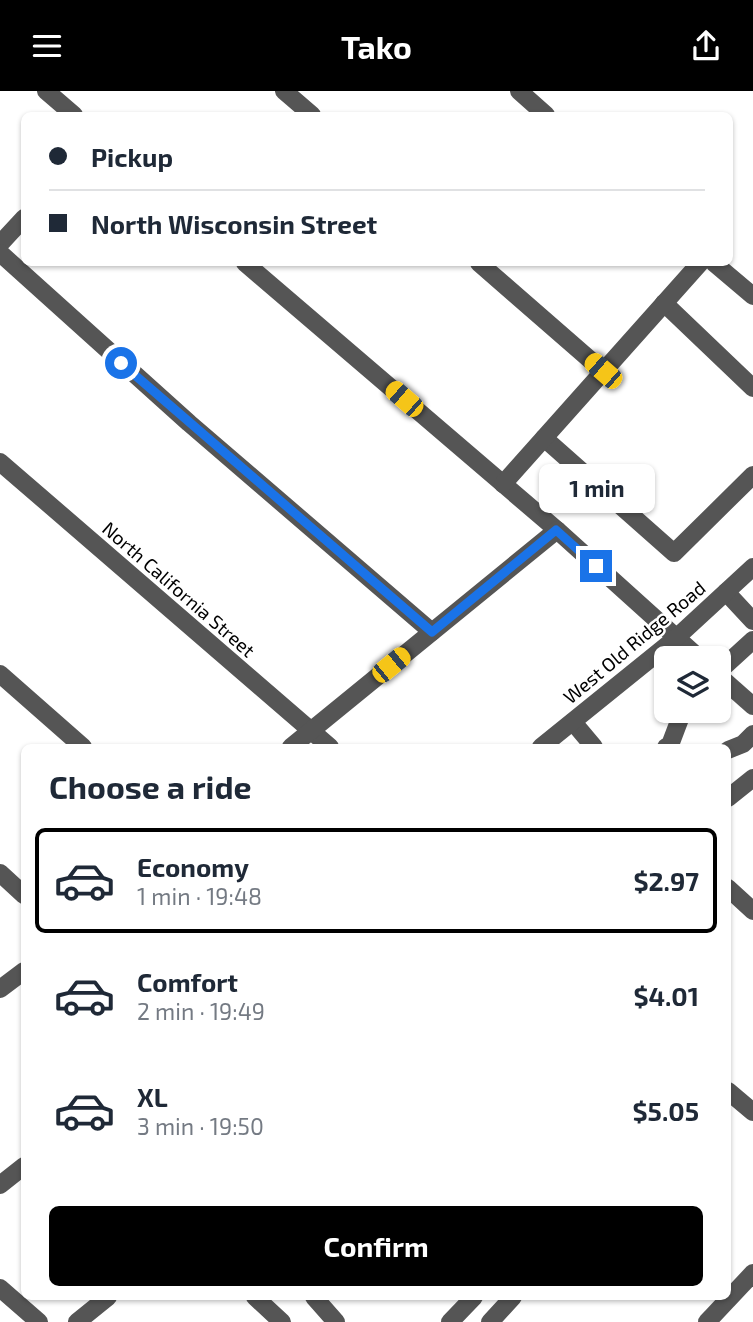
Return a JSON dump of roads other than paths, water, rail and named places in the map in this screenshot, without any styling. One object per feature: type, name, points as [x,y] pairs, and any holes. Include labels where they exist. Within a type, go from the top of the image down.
[{"type":"street","points":[[46,91],[70,112]]},
{"type":"street","points":[[284,91],[308,112]]},
{"type":"street","points":[[519,91],[543,112]]},
{"type":"street","points":[[0,244],[21,221]]},
{"type":"street","points":[[0,253],[189,423],[432,632]]},
{"type":"street","points":[[249,266],[556,530],[685,646]]},
{"type":"street","points":[[482,266],[603,371]]},
{"type":"street","points":[[503,484],[697,266]]},
{"type":"street","points":[[718,266],[753,296]]},
{"type":"street","points":[[664,303],[753,388]]},
{"type":"street","points":[[544,439],[674,553],[753,475]]},
{"type":"street","name":"North California Street","points":[[0,462],[327,744]]},
{"type":"street","points":[[295,744],[556,530]]},
{"type":"street","name":"West Old Ridge Road","points":[[545,744],[676,638],[753,567]]},
{"type":"street","points":[[726,592],[753,621]]},
{"type":"street","points":[[731,662],[753,640]]},
{"type":"street","points":[[0,674],[80,744]]},
{"type":"street","points":[[731,685],[753,706]]},
{"type":"street","points":[[573,722],[591,744]]},
{"type":"street","points":[[672,744],[679,723]]},
{"type":"street","points":[[731,795],[753,778]]},
{"type":"street","points":[[0,873],[21,892]]},
{"type":"street","points":[[731,891],[753,911]]},
{"type":"street","points":[[0,989],[21,973]]},
{"type":"street","points":[[731,1094],[753,1112]]},
{"type":"street","points":[[0,1185],[21,1169]]},
{"type":"street","points":[[731,1296],[753,1273]]},
{"type":"street","points":[[0,1289],[39,1322]]},
{"type":"street","points":[[77,1322],[104,1300]]},
{"type":"street","points":[[258,1300],[282,1322]]},
{"type":"street","points":[[317,1300],[336,1322]]},
{"type":"street","points":[[450,1322],[471,1300]]},
{"type":"street","points":[[499,1319],[511,1300]]},
{"type":"street","points":[[707,1322],[728,1300]]}]
